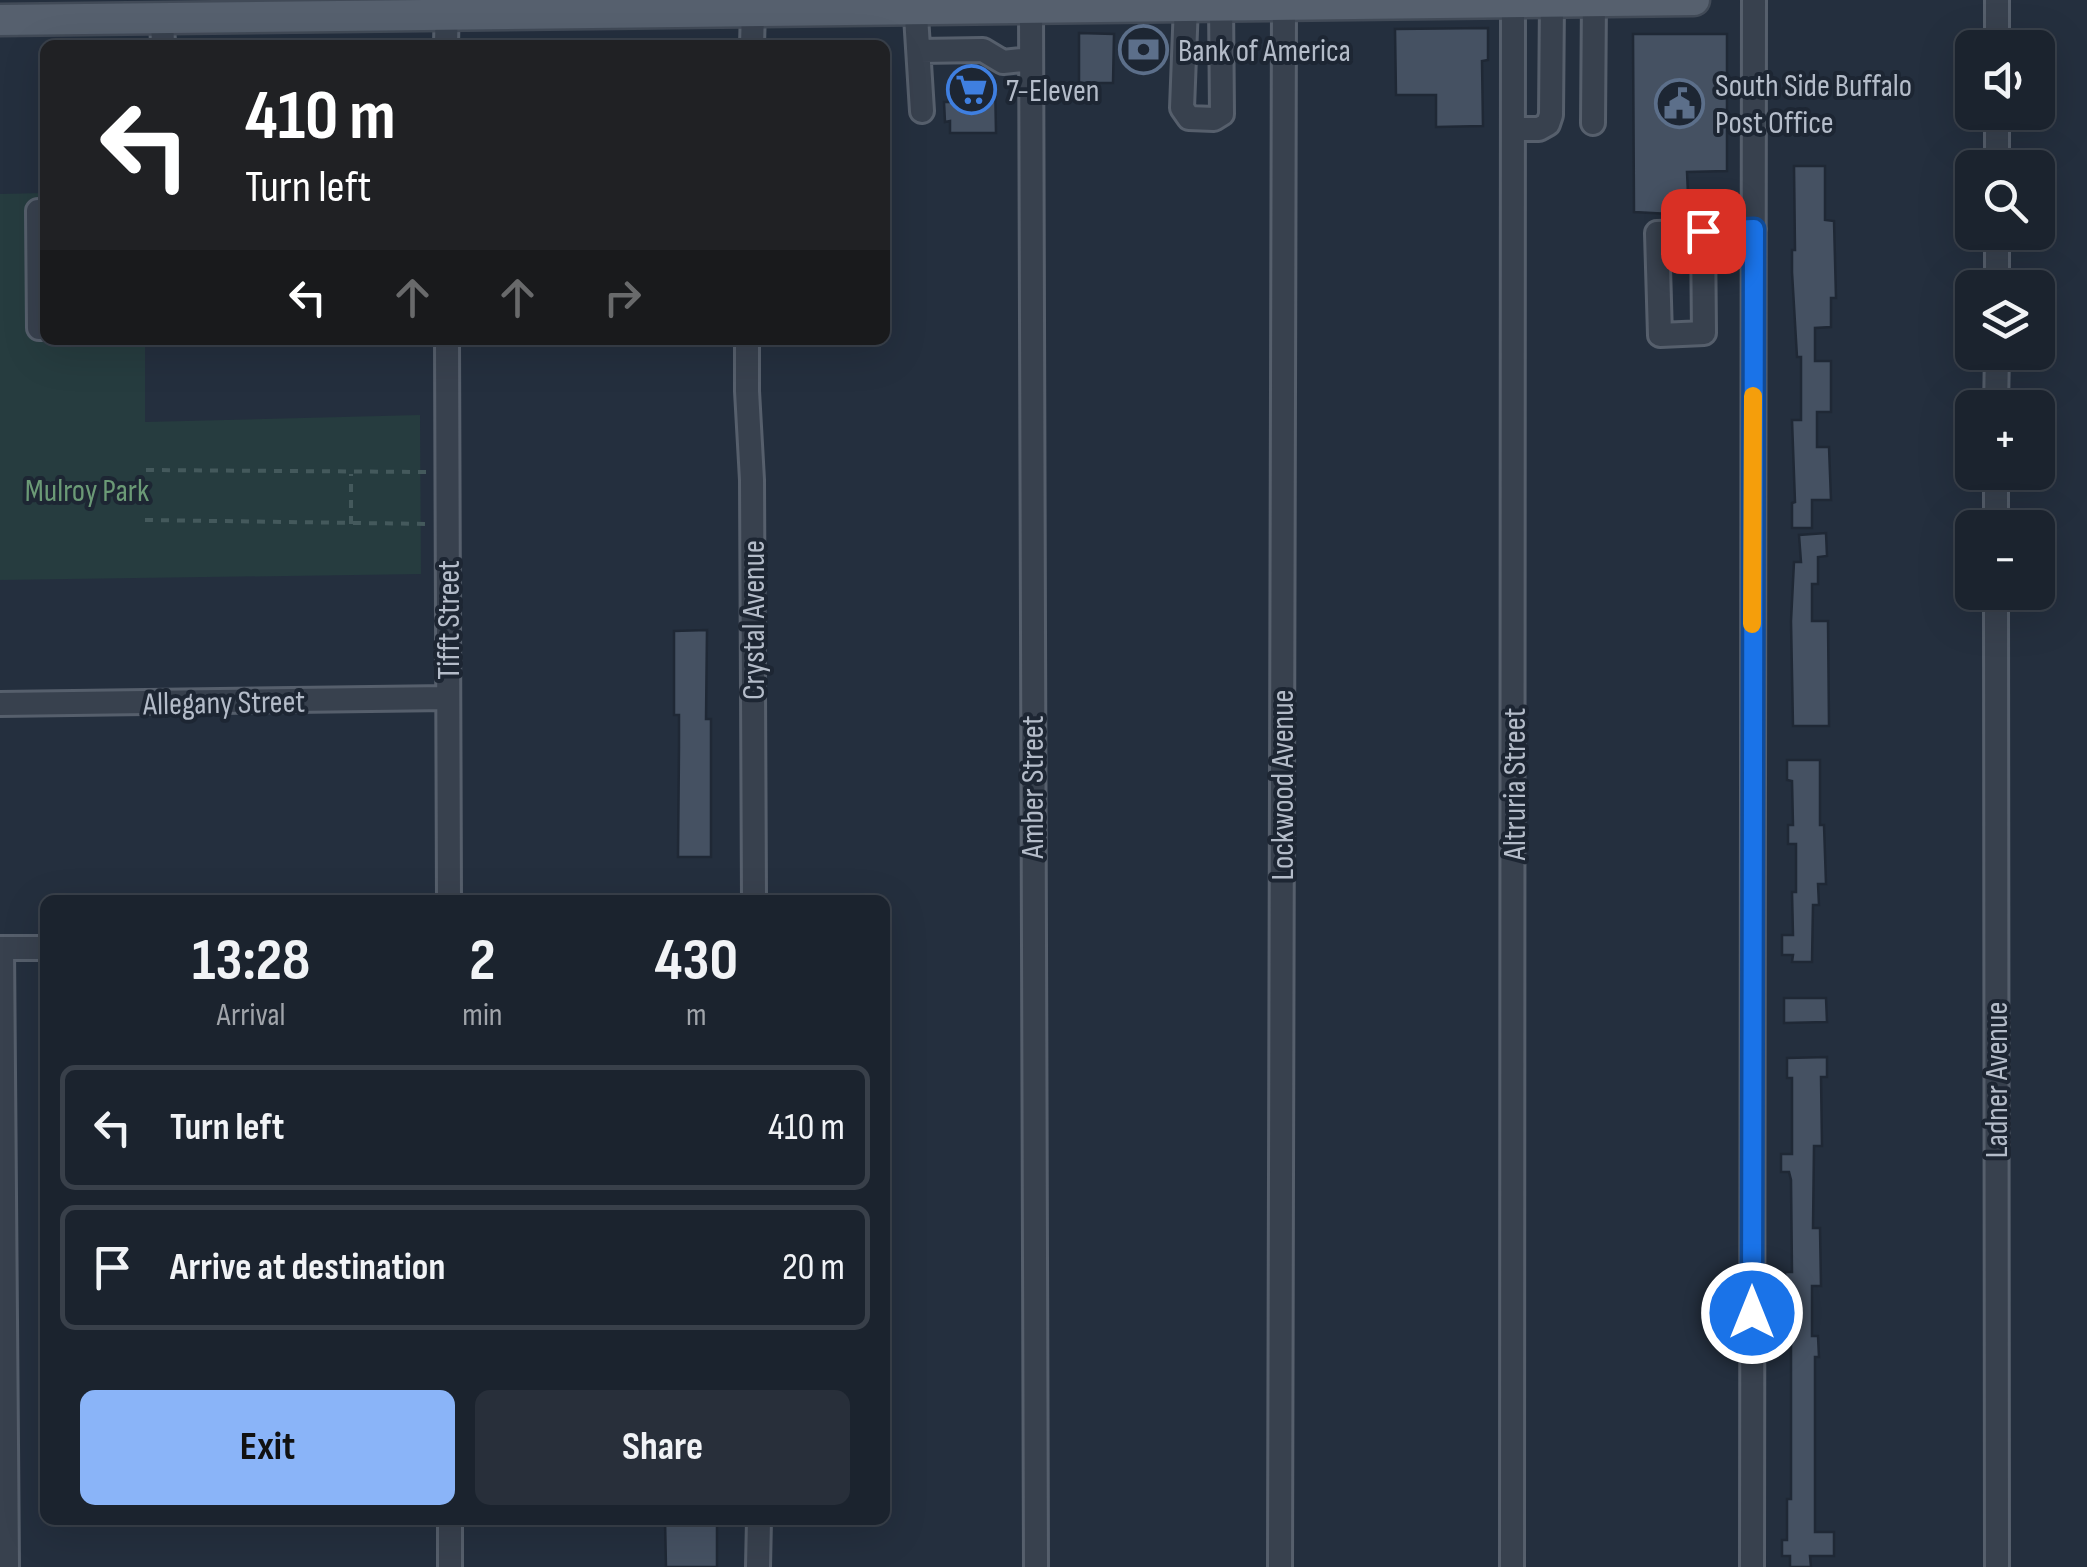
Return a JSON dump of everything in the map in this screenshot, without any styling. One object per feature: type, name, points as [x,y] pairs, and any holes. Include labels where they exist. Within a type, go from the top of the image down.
[{"type":"main road","points":[[0,20],[163,32],[207,9],[446,20],[671,6],[753,10],[915,4],[982,8],[1694,0]]},
{"type":"street","points":[[1593,123],[1594,0]]},
{"type":"street","points":[[1752,1567],[1754,0]]},
{"type":"street","points":[[1997,0],[1997,30]]},
{"type":"street","points":[[1514,129],[1539,129],[1548,124],[1551,115],[1552,1]]},
{"type":"street","name":"Lockwood Avenue","points":[[1280,1567],[1284,2]]},
{"type":"street","name":"Altruria Street","points":[[1512,1567],[1514,2]]},
{"type":"street","points":[[1167,3],[1182,108],[1190,118],[1214,120],[1222,114],[1221,4]]},
{"type":"street","points":[[915,4],[922,111]]},
{"type":"street","name":"Amber Street","points":[[1031,7],[1036,1567]]},
{"type":"street","points":[[982,8],[983,50]]},
{"type":"street","points":[[752,40],[753,10]]},
{"type":"street","points":[[920,50],[983,50],[1003,62],[1031,59]]},
{"type":"street","points":[[40,212],[40,328]]},
{"type":"street","points":[[1703,231],[1704,332],[1660,335],[1658,232],[1754,229]]},
{"type":"street","name":"Tifft Street","points":[[447,345],[449,895]]},
{"type":"street","name":"Crystal Avenue","points":[[748,345],[754,895]]},
{"type":"street","name":"Ladner Avenue","points":[[1996,610],[1997,1567]]},
{"type":"street","name":"Allegany Street","points":[[0,704],[448,698]]},
{"type":"street","points":[[6,1567],[1,948],[40,948]]},
{"type":"street","points":[[450,1525],[450,1567]]},
{"type":"street","points":[[758,1525],[758,1567]]},
{"type":"path","points":[[146,470],[430,472]]},
{"type":"path","points":[[350,524],[351,473]]},
{"type":"path","points":[[144,520],[430,524]]},
{"type":"green space","name":"Mulroy Park","points":[[40,193],[40,345],[145,345],[145,422],[420,415],[421,574],[0,580],[0,194]]},
{"type":"building","points":[[1488,28],[1488,60],[1482,61],[1483,126],[1436,127],[1436,95],[1396,95],[1395,29]]},
{"type":"building","points":[[1079,33],[1114,34],[1113,83],[1079,83]]},
{"type":"building","name":"South Side Buffalo Post Office","points":[[1633,34],[1727,34],[1727,171],[1687,172],[1689,215],[1634,212]]},
{"type":"building","points":[[995,79],[996,133],[950,133],[944,102],[949,102],[949,80]]},
{"type":"building","points":[[1794,166],[1825,166],[1825,220],[1834,221],[1836,298],[1831,298],[1831,327],[1815,328],[1815,361],[1831,361],[1831,412],[1817,412],[1817,447],[1829,447],[1831,500],[1812,500],[1812,528],[1792,528],[1792,420],[1801,420],[1801,357],[1797,357],[1792,272]]},
{"type":"building","points":[[1826,533],[1827,556],[1818,557],[1818,584],[1812,584],[1812,621],[1828,621],[1829,726],[1793,726],[1794,562],[1801,562],[1799,535]]},
{"type":"building","points":[[707,630],[711,857],[678,857],[679,715],[674,715],[674,631]]},
{"type":"building","points":[[1787,760],[1820,760],[1820,825],[1824,825],[1826,884],[1818,884],[1819,905],[1813,905],[1812,962],[1792,962],[1793,955],[1782,955],[1782,935],[1793,935],[1792,892],[1796,892],[1796,844],[1788,844],[1788,825],[1793,825],[1792,781],[1787,780]]},
{"type":"building","points":[[1784,998],[1826,998],[1827,1022],[1784,1023]]},
{"type":"building","points":[[1827,1057],[1827,1077],[1821,1077],[1822,1146],[1814,1146],[1813,1228],[1820,1228],[1821,1286],[1812,1286],[1812,1336],[1818,1336],[1819,1357],[1815,1357],[1815,1532],[1834,1532],[1834,1556],[1810,1556],[1811,1567],[1790,1567],[1790,1556],[1782,1556],[1782,1540],[1787,1540],[1787,1499],[1791,1499],[1791,1287],[1785,1287],[1785,1272],[1792,1272],[1791,1180],[1789,1172],[1781,1172],[1781,1154],[1792,1154],[1792,1078],[1787,1078],[1787,1058]]},
{"type":"building","points":[[665,1525],[717,1525],[717,1567],[666,1567]]},
{"type":"slow traffic","points":[[1752,624],[1753,396]]},
{"type":"place","name":"Bank of America","points":[[1143,50]]},
{"type":"place","name":"7-Eleven","points":[[971,90]]},
{"type":"place","name":"South Side Buffalo Post Office","points":[[1680,103]]},
{"type":"route","points":[[1703,231],[1754,229],[1752,1313]]}]
